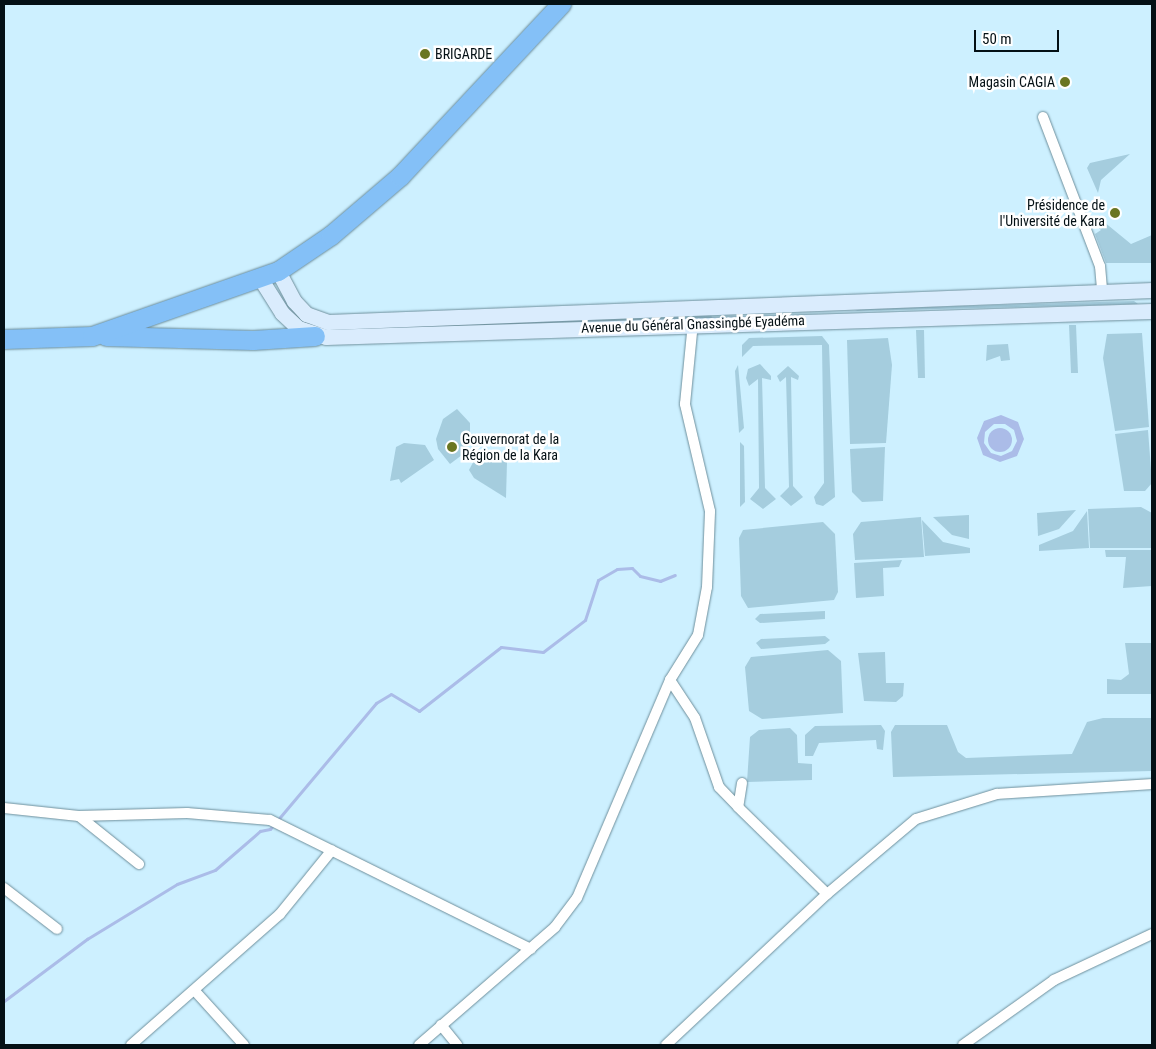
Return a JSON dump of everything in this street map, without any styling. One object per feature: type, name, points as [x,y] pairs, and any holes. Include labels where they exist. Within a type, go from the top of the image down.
[{"type":"highway","points":[[92,336],[278,271],[331,235],[400,176],[561,4]]},
{"type":"highway","points":[[4,339],[92,336],[253,340],[315,336]]},
{"type":"main road","name":"Avenue du Général Gnassingbé Eyadéma","points":[[278,271],[294,301],[317,320],[1152,290]]},
{"type":"main road","points":[[260,278],[282,313],[315,336]]},
{"type":"main road","name":"Avenue du Général Gnassingbé Eyadéma","points":[[315,336],[473,333],[692,323],[1152,311]]},
{"type":"main road","points":[[473,333],[474,314]]},
{"type":"street","points":[[1043,117],[1100,266],[1102,291]]},
{"type":"street","points":[[419,1045],[556,927],[577,898],[670,680],[698,635],[707,587],[710,511],[685,404],[692,323]]},
{"type":"street","points":[[670,680],[695,718],[719,787],[827,894]]},
{"type":"street","points":[[738,807],[742,783]]},
{"type":"street","points":[[666,1045],[827,894],[904,827],[936,812],[1032,789],[1152,784]]},
{"type":"street","points":[[4,808],[79,816],[187,813],[275,822],[531,949]]},
{"type":"street","points":[[79,816],[139,864]]},
{"type":"street","points":[[131,1045],[195,991],[280,914],[332,850]]},
{"type":"street","points":[[4,888],[57,929]]},
{"type":"street","points":[[963,1045],[1054,980],[1152,934]]},
{"type":"street","points":[[195,991],[244,1045]]},
{"type":"street","points":[[440,1025],[457,1045]]},
{"type":"shaded area","points":[[1130,154],[1101,180],[1098,193],[1087,168],[1090,163]]},
{"type":"shaded area","points":[[1098,217],[1131,244],[1152,235],[1152,263],[1106,263],[1095,234],[1101,230],[1092,222]]},
{"type":"shaded area","points":[[1134,301],[1138,304],[855,311],[860,309]]},
{"type":"shaded area","points":[[711,314],[712,318],[500,323],[500,321]]},
{"type":"shaded area","points":[[1069,325],[1076,325],[1078,373],[1071,373]]},
{"type":"shaded area","points":[[916,330],[924,330],[925,378],[918,378]]},
{"type":"shaded area","points":[[1142,333],[1149,427],[1115,431],[1103,358],[1107,334]]},
{"type":"shaded area","points":[[822,336],[829,345],[835,497],[823,506],[816,504],[814,497],[824,483],[822,345],[753,346],[742,357],[742,345],[749,338]]},
{"type":"shaded area","points":[[888,338],[892,365],[886,443],[850,444],[847,340]]},
{"type":"shaded area","points":[[1008,344],[1010,360],[1001,361],[1000,356],[986,361],[987,345]]},
{"type":"shaded area","points":[[760,364],[771,376],[771,380],[762,378],[765,488],[776,499],[763,509],[750,499],[759,488],[758,379],[749,386],[746,378],[748,369]]},
{"type":"shaded area","points":[[738,365],[744,428],[739,433],[735,371]]},
{"type":"shaded area","points":[[788,366],[799,376],[798,380],[791,377],[793,486],[803,497],[791,506],[780,496],[789,487],[786,377],[780,382],[777,376]]},
{"type":"shaded area","points":[[457,409],[470,423],[470,434],[466,452],[450,464],[438,449],[436,439],[443,419]]},
{"type":"shaded area","points":[[1001,415],[1018,422],[1024,439],[1017,456],[1000,462],[983,455],[977,438],[984,421]],"holes":[[[994,424],[1005,424],[1014,430],[1017,441],[1012,451],[1001,456],[991,453],[984,443],[985,432]]]},
{"type":"shaded area","points":[[995,428],[1005,428],[1012,435],[1012,445],[1005,452],[995,452],[988,445],[988,435]]},
{"type":"shaded area","points":[[1148,430],[1152,483],[1145,491],[1124,491],[1115,434]]},
{"type":"shaded area","points":[[740,442],[744,446],[745,502],[740,507]]},
{"type":"shaded area","points":[[404,443],[425,445],[434,460],[401,483],[399,479],[390,481],[396,447]]},
{"type":"shaded area","points":[[885,447],[883,501],[862,502],[852,492],[850,449]]},
{"type":"shaded area","points":[[479,451],[501,455],[507,462],[506,498],[474,478],[469,470]]},
{"type":"shaded area","points":[[1141,507],[1152,513],[1152,548],[1090,548],[1088,509]]},
{"type":"shaded area","points":[[1076,510],[1059,529],[1038,536],[1037,513]]},
{"type":"shaded area","points":[[1087,511],[1089,548],[1039,551],[1039,545],[1073,531]]},
{"type":"shaded area","points":[[969,515],[969,539],[952,535],[933,517]]},
{"type":"shaded area","points":[[921,517],[924,557],[855,560],[853,534],[861,522]]},
{"type":"shaded area","points":[[922,520],[943,542],[970,548],[970,553],[925,556]]},
{"type":"shaded area","points":[[823,522],[835,534],[838,592],[834,600],[748,608],[741,596],[739,538],[743,530]]},
{"type":"shaded area","points":[[1105,550],[1152,550],[1152,586],[1123,588],[1126,557],[1106,557]]},
{"type":"shaded area","points":[[902,560],[899,567],[883,568],[884,596],[856,598],[854,563]]},
{"type":"shaded area","points":[[825,611],[825,619],[760,623],[755,619],[760,614]]},
{"type":"shaded area","points":[[825,636],[830,640],[825,644],[761,649],[756,643],[761,639]]},
{"type":"shaded area","points":[[1125,643],[1152,643],[1152,694],[1107,694],[1107,679],[1121,680],[1129,674]]},
{"type":"shaded area","points":[[828,650],[841,661],[843,713],[762,719],[749,711],[745,667],[751,657]]},
{"type":"shaded area","points":[[885,652],[886,683],[904,683],[903,696],[896,702],[864,701],[858,653]]},
{"type":"shaded area","points":[[1103,718],[1152,718],[1152,771],[893,777],[891,732],[895,725],[947,725],[958,752],[966,758],[1072,754],[1087,722]]},
{"type":"shaded area","points":[[881,725],[885,731],[883,750],[877,749],[876,740],[819,743],[813,756],[805,756],[805,735],[815,726]]},
{"type":"shaded area","points":[[790,728],[797,735],[798,763],[812,764],[812,780],[747,782],[750,737],[759,730]]},
{"type":"waterway","points":[[4,1001],[87,939],[177,884],[215,870],[260,831],[270,829],[376,703],[391,694],[419,711],[501,647],[543,652],[585,620],[598,580],[617,569],[632,568],[640,576],[660,581],[675,575]]},
{"type":"place","name":"BRIGARDE","points":[[425,54]]},
{"type":"place","name":"Magasin CAGIA","points":[[1065,82]]},
{"type":"place","name":"Présidence de l'Université de Kara","points":[[1115,213]]},
{"type":"place","name":"Gouvernorat de la Région de la Kara","points":[[452,447]]}]
